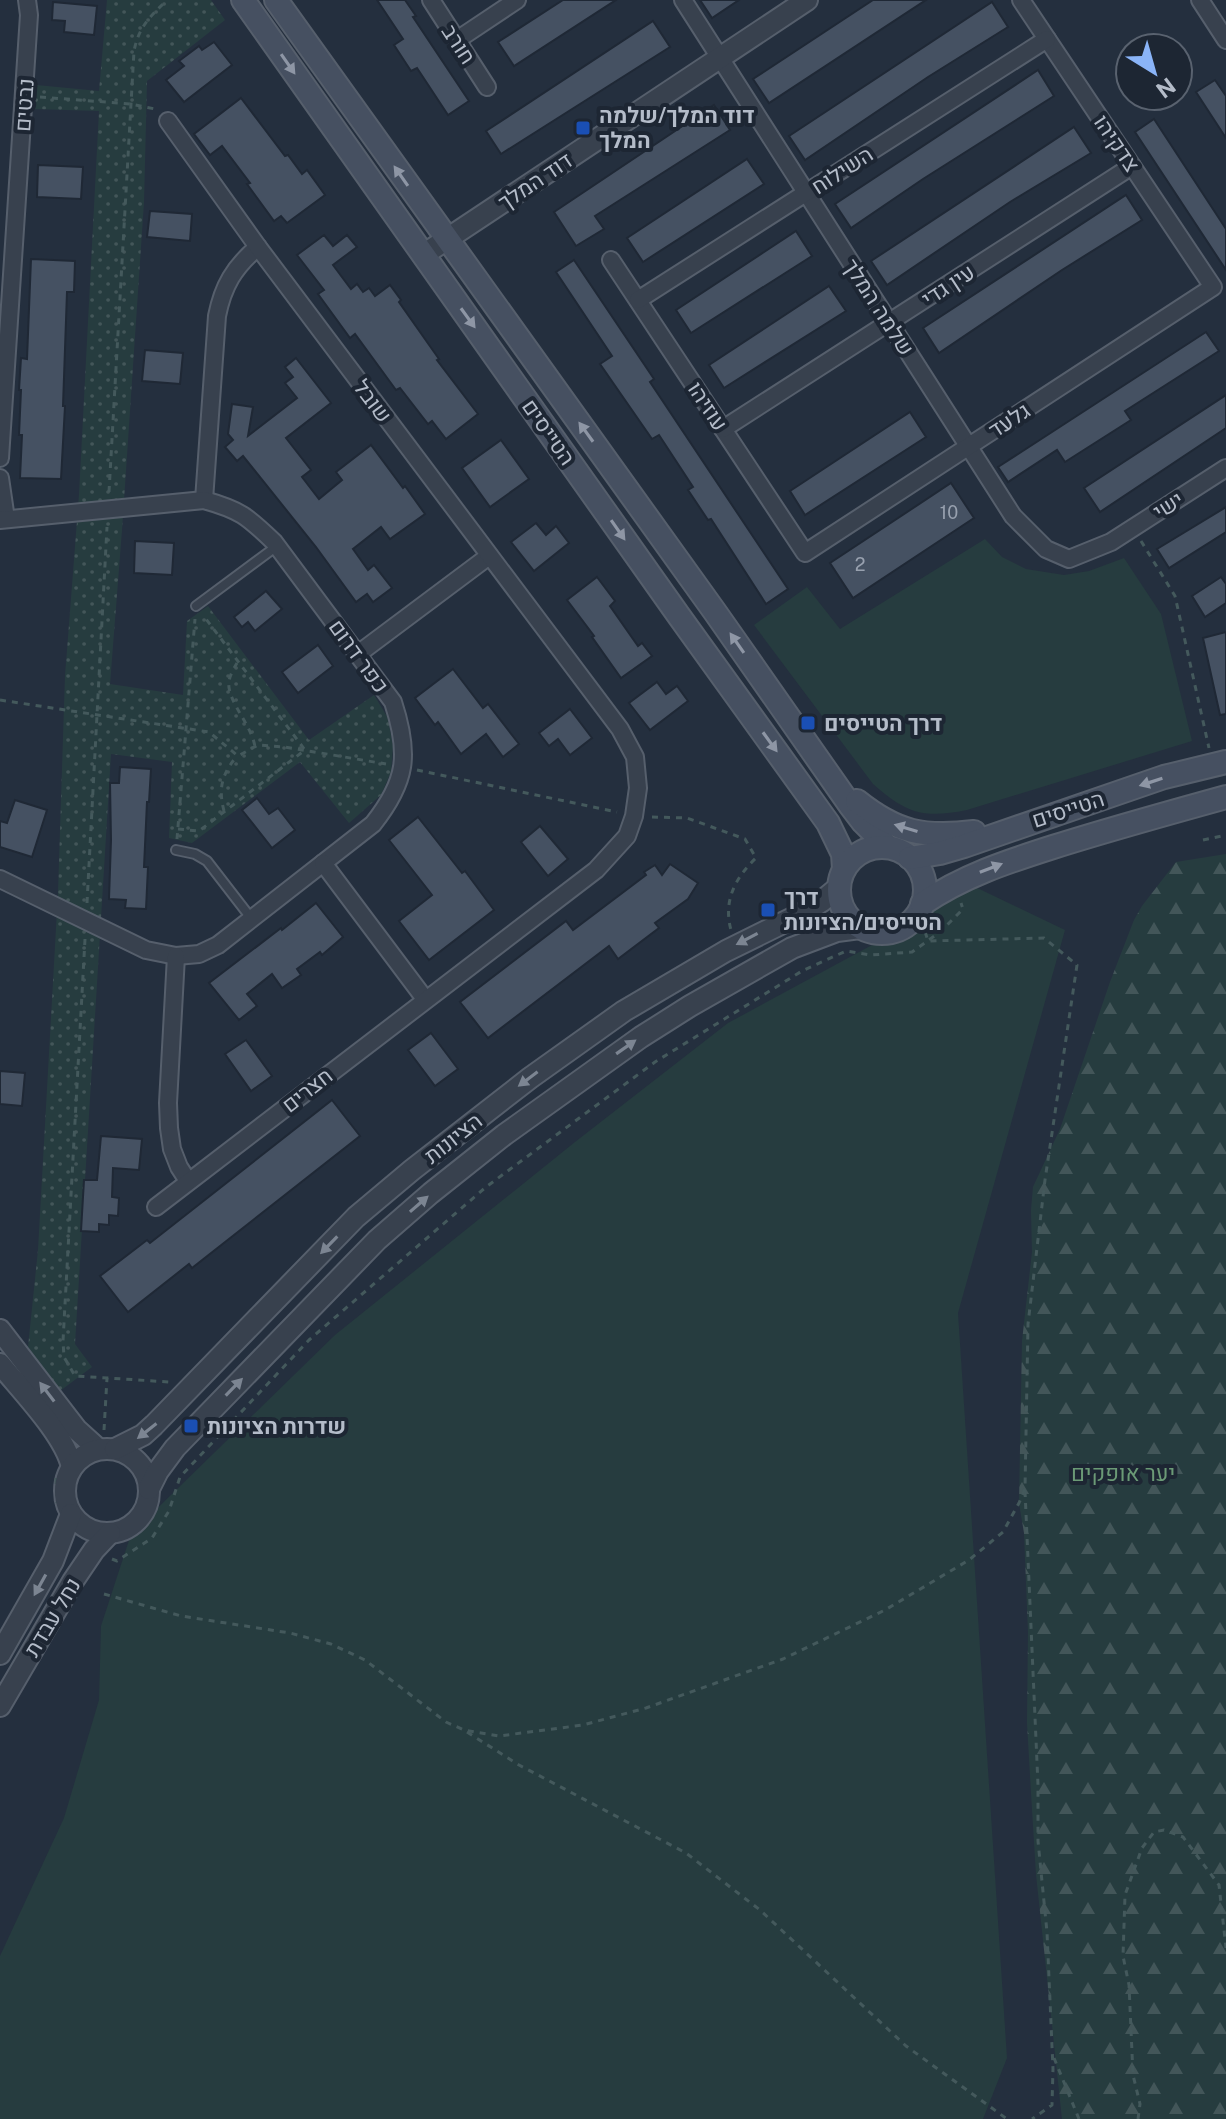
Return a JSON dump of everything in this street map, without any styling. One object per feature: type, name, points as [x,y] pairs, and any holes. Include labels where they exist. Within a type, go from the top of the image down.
[{"type":"main road","name":"הטייסים","points":[[243,0],[828,823],[843,854],[841,878]]},
{"type":"main road","name":"הטייסים","points":[[276,0],[863,822],[888,847]]},
{"type":"main road","name":"הטייסים","points":[[910,858],[952,849],[1164,777],[1219,763]]},
{"type":"main road","points":[[830,776],[885,821],[911,831],[947,835],[1010,829]]},
{"type":"main road","name":"הטייסים","points":[[921,908],[953,885],[994,866],[1226,797]]},
{"type":"main road","points":[[888,847],[904,853],[916,864],[924,879],[925,896],[921,908],[908,925],[892,932],[876,933],[860,928],[843,909],[841,878],[849,861],[863,851],[888,847]]},
{"type":"street","name":"נבטים","points":[[0,458],[7,256],[24,96],[29,15],[27,0]]},
{"type":"street","name":"חורב","points":[[431,0],[487,87]]},
{"type":"street","points":[[457,40],[517,0]]},
{"type":"street","name":"שלמה המלך","points":[[683,0],[1013,516],[1046,549],[1069,559],[1111,542]]},
{"type":"street","name":"דוד המלך","points":[[423,255],[807,0]]},
{"type":"street","name":"צדקיהו","points":[[1021,0],[1213,287]]},
{"type":"street","points":[[1200,0],[1226,40]]},
{"type":"street","name":"השילוח","points":[[638,300],[1047,39]]},
{"type":"street","name":"שובל","points":[[168,121],[258,247],[620,729],[635,757],[638,788],[634,816]]},
{"type":"street","name":"עין גדי","points":[[723,429],[1132,166]]},
{"type":"street","points":[[204,500],[221,295],[243,259],[258,247]]},
{"type":"street","name":"עוזיהו","points":[[611,260],[805,553]]},
{"type":"street","name":"גלעד","points":[[805,553],[1213,287]]},
{"type":"street","name":"ישי","points":[[1111,542],[1226,468]]},
{"type":"street","points":[[0,478],[3,519]]},
{"type":"street","name":"כפר דרום","points":[[0,879],[146,950],[176,956],[199,954],[218,945],[373,824],[395,793],[400,781],[403,755],[401,727],[393,702],[277,546],[234,508],[204,500],[3,519]]},
{"type":"street","points":[[358,654],[489,556]]},
{"type":"street","name":"חצרים","points":[[156,1207],[596,870],[627,836],[634,816]]},
{"type":"street","points":[[323,863],[425,999]]},
{"type":"street","name":"הציונות","points":[[105,1449],[143,1435],[356,1217],[530,1078],[624,1011],[735,946],[822,901],[841,878]]},
{"type":"street","name":"הציונות","points":[[149,1489],[175,1448],[377,1240],[480,1154],[548,1102],[690,1006],[792,948],[837,931],[860,928]]},
{"type":"street","points":[[176,956],[169,1128],[172,1149],[188,1181]]},
{"type":"street","points":[[0,1330],[77,1430],[105,1449],[130,1455],[141,1466],[149,1489],[146,1505],[138,1519],[110,1533],[69,1521],[64,1472],[70,1456],[60,1438],[0,1364]]},
{"type":"street","points":[[64,1472],[85,1454],[105,1449]]},
{"type":"street","name":"נחל עבדת","points":[[0,1654],[53,1561],[69,1521]]},
{"type":"street","name":"נחל עבדת","points":[[0,1706],[73,1581],[110,1533]]},
{"type":"lane","points":[[196,606],[277,546]]},
{"type":"lane","points":[[176,850],[195,854],[207,861],[251,918]]},
{"type":"path","points":[[167,0],[149,17],[138,34],[134,51],[63,1341],[64,1357],[75,1376],[194,1384]]},
{"type":"path","points":[[24,96],[131,104],[156,110],[168,121]]},
{"type":"path","points":[[1132,528],[1175,596],[1219,763]]},
{"type":"path","points":[[196,606],[305,750]]},
{"type":"path","points":[[176,850],[196,606]]},
{"type":"path","points":[[238,661],[229,679],[229,690],[253,736],[255,747]]},
{"type":"path","points":[[0,700],[209,732],[238,756]]},
{"type":"path","points":[[224,811],[221,784],[226,770],[238,756],[258,745],[402,767],[634,816],[687,818],[745,839],[756,858],[742,871],[729,898],[728,919],[735,946]]},
{"type":"path","points":[[178,829],[199,831],[305,750]]},
{"type":"path","points":[[1203,840],[1226,835]]},
{"type":"path","points":[[94,1550],[117,1561],[152,1538],[169,1511],[180,1477],[309,1340],[486,1187],[655,1062],[802,971],[846,951],[871,955],[912,952],[940,932],[963,909],[953,885]]},
{"type":"path","points":[[921,908],[928,941]]},
{"type":"path","points":[[928,941],[1044,938],[1077,965],[1045,1180],[1028,1324],[1025,1489],[1038,1841],[1047,1932],[1053,2069],[1052,2105],[1032,2119]]},
{"type":"path","points":[[105,1449],[107,1378]]},
{"type":"path","points":[[64,1472],[56,1498],[69,1521]]},
{"type":"path","points":[[464,1730],[499,1736],[583,1725],[646,1708],[783,1659],[885,1610],[969,1560],[1003,1532],[1025,1489]]},
{"type":"path","points":[[104,1594],[181,1616],[290,1633],[331,1644],[365,1660],[446,1722],[519,1765],[686,1853],[760,1910],[906,2046],[1007,2119]]},
{"type":"path","points":[[1138,2119],[1140,2104],[1133,2075],[1129,1985],[1123,1956],[1125,1895],[1142,1848],[1154,1832],[1164,1830],[1183,1837],[1219,1885],[1226,1948]]},
{"type":"path","points":[[1054,2058],[1079,2119]]},
{"type":"green space","points":[[107,0],[211,0],[225,20],[147,81],[144,202],[110,684],[183,695],[187,621],[208,606],[309,740],[374,695],[388,718],[393,747],[391,772],[381,795],[349,823],[300,762],[192,843],[169,838],[172,762],[111,754],[75,1344],[92,1367],[60,1391],[28,1347],[38,1250],[58,893],[65,676],[79,495],[99,111],[33,109],[36,85],[99,91]]},
{"type":"green space","points":[[985,539],[1002,557],[1026,569],[1064,575],[1089,571],[1124,558],[1161,614],[1192,741],[952,813],[916,811],[895,802],[873,784],[754,625],[807,587],[840,629]]},
{"type":"green space","name":"יער אופקים","points":[[1226,854],[1226,2119],[1062,2119],[1036,1874],[1027,1723],[1028,1632],[1024,1533],[1019,1503],[1022,1341],[1032,1252],[1033,1187],[1060,1129],[1110,982],[1142,906],[1176,862]]},
{"type":"green space","points":[[969,884],[1065,930],[958,1313],[1007,2058],[983,2119],[0,2119],[0,1956],[64,1818],[99,1700],[101,1626],[131,1534],[335,1335],[728,1023],[911,924]]},
{"type":"building","points":[[377,0],[405,0],[469,101],[448,115],[417,68],[411,71],[394,45],[403,39]]},
{"type":"building","points":[[563,0],[616,0],[514,66],[498,42]]},
{"type":"building","points":[[700,0],[739,0],[712,18]]},
{"type":"building","points":[[873,0],[926,0],[769,103],[753,79]]},
{"type":"building","points":[[53,2],[97,6],[94,35],[64,32],[65,21],[52,20]]},
{"type":"building","points":[[992,2],[1008,27],[805,160],[789,136]]},
{"type":"building","points":[[653,21],[670,47],[501,154],[486,131]]},
{"type":"building","points":[[214,42],[232,65],[184,102],[166,80],[184,66],[179,61],[199,46],[202,50]]},
{"type":"building","points":[[1038,70],[1054,96],[851,228],[835,204]]},
{"type":"building","points":[[1215,80],[1226,96],[1226,138],[1196,92]]},
{"type":"building","points":[[241,98],[285,156],[288,155],[302,174],[307,170],[325,195],[287,223],[281,216],[274,221],[222,146],[210,155],[194,134]]},
{"type":"building","points":[[714,105],[730,130],[595,216],[604,229],[576,246],[554,212]]},
{"type":"building","points":[[1154,119],[1226,229],[1226,270],[1135,132]]},
{"type":"building","points":[[1074,127],[1091,153],[1010,202],[887,285],[871,261]]},
{"type":"building","points":[[747,159],[764,184],[643,262],[627,238]]},
{"type":"building","points":[[38,165],[83,167],[81,199],[37,197]]},
{"type":"building","points":[[1126,195],[1142,220],[939,353],[923,328]]},
{"type":"building","points":[[150,211],[192,214],[190,241],[147,237]]},
{"type":"building","points":[[796,231],[812,256],[691,333],[676,310]]},
{"type":"building","points":[[324,235],[333,246],[347,235],[357,247],[333,265],[351,289],[357,284],[363,292],[369,288],[375,296],[390,285],[437,360],[478,414],[446,439],[432,421],[428,424],[400,388],[396,390],[355,334],[350,338],[318,294],[324,290],[297,255]]},
{"type":"building","points":[[31,259],[75,261],[74,292],[67,292],[61,479],[20,478],[22,435],[19,435],[19,390],[21,358],[27,359]]},
{"type":"building","points":[[574,260],[654,379],[650,382],[788,589],[766,604],[711,519],[708,520],[688,490],[693,487],[659,435],[652,439],[600,364],[612,356],[556,272]]},
{"type":"building","points":[[829,286],[846,311],[724,388],[709,365]]},
{"type":"building","points":[[1206,332],[1219,351],[1125,411],[1131,420],[1065,462],[1057,450],[1008,482],[998,467]]},
{"type":"building","points":[[145,350],[183,353],[180,384],[142,381]]},
{"type":"building","points":[[296,358],[331,403],[286,438],[311,470],[302,477],[319,499],[342,480],[336,472],[371,445],[425,514],[390,539],[381,527],[353,549],[368,570],[374,565],[392,588],[373,602],[367,594],[356,602],[243,456],[237,461],[225,447],[233,440],[228,434],[232,404],[253,407],[248,436],[297,398],[285,383],[293,377],[285,367]]},
{"type":"building","points":[[1226,395],[1226,428],[1100,512],[1084,488]]},
{"type":"building","points":[[910,412],[926,437],[805,515],[790,491]]},
{"type":"building","points":[[501,440],[529,479],[490,507],[462,468]]},
{"type":"building","points":[[951,483],[974,518],[853,598],[830,563]]},
{"type":"building","points":[[1226,507],[1226,532],[1169,568],[1157,549]]},
{"type":"building","points":[[536,523],[546,535],[556,526],[569,543],[534,571],[511,542]]},
{"type":"building","points":[[135,541],[174,543],[172,575],[134,573]]},
{"type":"building","points":[[597,577],[615,601],[610,606],[638,646],[642,643],[652,656],[621,678],[567,600]]},
{"type":"building","points":[[1221,577],[1226,584],[1226,603],[1205,617],[1192,596]]},
{"type":"building","points":[[266,591],[282,609],[255,631],[248,622],[242,627],[234,617]]},
{"type":"building","points":[[1226,632],[1226,714],[1220,715],[1203,638]]},
{"type":"building","points":[[318,645],[333,666],[298,693],[282,672]]},
{"type":"building","points":[[453,669],[483,708],[488,704],[519,744],[503,757],[486,734],[461,754],[438,722],[435,725],[415,698]]},
{"type":"building","points":[[657,682],[666,694],[677,686],[688,701],[650,730],[629,703]]},
{"type":"building","points":[[570,709],[592,738],[570,755],[558,739],[549,746],[539,733]]},
{"type":"building","points":[[120,767],[151,769],[144,867],[148,867],[146,909],[125,908],[126,900],[109,899],[110,783],[119,783]]},
{"type":"building","points":[[257,798],[269,814],[278,808],[295,830],[272,848],[242,810]]},
{"type":"building","points":[[15,800],[47,810],[32,857],[0,847],[0,821],[7,823]]},
{"type":"building","points":[[418,817],[494,910],[429,960],[399,921],[432,895],[389,840]]},
{"type":"building","points":[[540,826],[568,859],[548,876],[521,842]]},
{"type":"building","points":[[670,864],[698,883],[688,899],[655,923],[659,928],[618,959],[609,946],[488,1038],[460,1002],[566,921],[573,930],[646,875],[644,872],[655,865],[662,875]]},
{"type":"building","points":[[316,903],[343,937],[322,955],[320,952],[297,969],[301,975],[282,988],[272,974],[247,994],[257,1006],[239,1020],[209,983]]},
{"type":"building","points":[[431,1033],[458,1069],[435,1086],[408,1050]]},
{"type":"building","points":[[246,1040],[272,1076],[251,1091],[225,1054]]},
{"type":"building","points":[[0,1071],[25,1073],[22,1106],[0,1104]]},
{"type":"building","points":[[332,1100],[360,1136],[192,1268],[189,1264],[128,1312],[100,1276],[147,1240],[150,1243]]},
{"type":"building","points":[[101,1136],[142,1139],[139,1170],[113,1168],[112,1197],[119,1198],[118,1216],[109,1215],[109,1225],[99,1224],[99,1232],[81,1231],[84,1180],[97,1180]]},
{"type":"place","name":"דוד המלך/שלמה המלך","points":[[583,128]]},
{"type":"place","name":"דרך הטייסים","points":[[808,723]]},
{"type":"place","name":"דרך הטייסים/הציונות","points":[[768,910]]},
{"type":"place","name":"שדרות הציונות","points":[[191,1426]]}]
